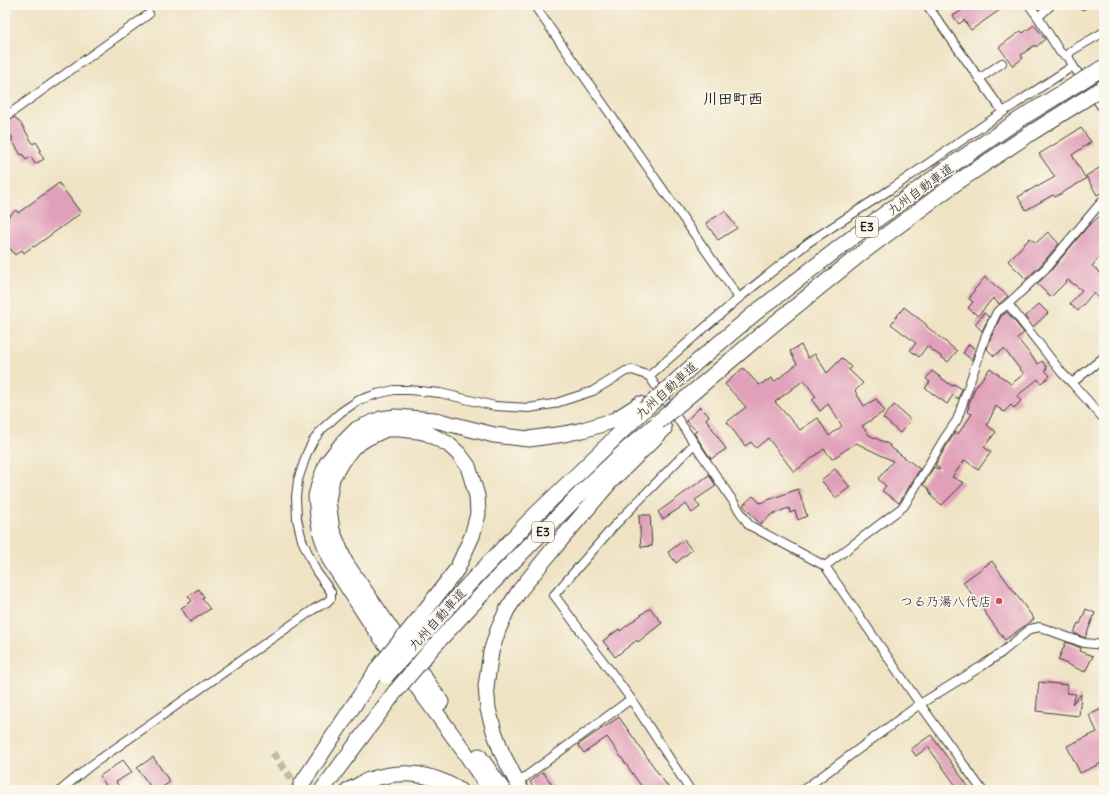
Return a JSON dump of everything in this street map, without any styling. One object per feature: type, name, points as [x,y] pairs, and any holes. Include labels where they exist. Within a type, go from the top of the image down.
[{"type":"highway","name":"九州自動車道","points":[[299,787],[384,670],[421,626],[468,585],[643,406],[755,313],[853,237],[946,169],[1020,118],[1104,67]]},
{"type":"highway","name":"九州自動車道","points":[[322,790],[395,692],[433,647],[498,577],[628,448],[661,426],[769,328],[863,252],[956,183],[1104,87]]},
{"type":"highway","points":[[490,790],[464,751],[372,625],[330,560],[321,534],[318,518],[316,496],[322,475],[327,464],[341,445],[356,429],[381,419],[395,417],[435,420],[494,435],[529,438],[583,430],[615,420],[643,406]]},
{"type":"highway","points":[[523,784],[502,753],[488,709],[486,686],[490,652],[498,630],[507,610],[520,590],[610,482],[661,426]]},
{"type":"highway","points":[[421,626],[457,569],[472,536],[478,514],[477,496],[468,466],[459,454],[448,444],[427,433],[400,429],[386,429],[353,447],[342,461],[332,478],[328,501],[332,530],[345,562],[503,790]]},
{"type":"highway","points":[[349,790],[379,777],[407,773],[427,776],[445,782],[459,790]]},
{"type":"street","points":[[534,5],[739,298]]},
{"type":"street","points":[[927,5],[1003,112]]},
{"type":"street","points":[[1029,5],[1060,52],[1068,56],[1073,66],[1104,110]]},
{"type":"street","points":[[1038,17],[1051,5]]},
{"type":"street","points":[[5,117],[149,14]]},
{"type":"street","points":[[1068,56],[1071,51],[1104,32]]},
{"type":"street","points":[[979,79],[1002,63]]},
{"type":"street","points":[[649,376],[739,298],[809,242],[891,189],[1073,66]]},
{"type":"street","points":[[825,566],[904,506],[957,420],[986,335],[997,312],[1008,304],[1044,269],[1104,199]]},
{"type":"street","points":[[1008,304],[1062,373],[1104,419]]},
{"type":"street","points":[[1072,383],[1104,357]]},
{"type":"street","points":[[61,790],[90,766],[314,608],[327,602],[331,598],[330,592],[316,571],[302,540],[296,519],[296,497],[298,480],[307,453],[313,441],[322,429],[341,412],[359,400],[394,390],[440,393],[495,406],[529,408],[553,404],[593,391],[626,371],[633,370],[649,376],[749,525],[825,566],[920,704],[982,790]]},
{"type":"street","points":[[690,790],[630,699],[554,595],[614,526],[694,444]]},
{"type":"street","points":[[803,790],[920,704],[1001,653],[1030,628],[1040,628],[1084,643],[1104,645]]},
{"type":"street","points":[[523,784],[630,699]]},
{"type":"building","points":[[970,5],[1007,5],[971,30],[964,20],[959,24],[953,16]]},
{"type":"building","points":[[1034,25],[1045,39],[1036,47],[1035,45],[1021,55],[1023,58],[1013,66],[999,47],[1021,31],[1023,33]]},
{"type":"building","points":[[15,117],[22,125],[33,144],[36,142],[41,150],[39,151],[44,159],[35,164],[31,157],[26,160],[23,154],[21,155],[11,139],[13,138],[5,128],[5,125]]},
{"type":"building","points":[[1081,128],[1091,142],[1072,155],[1086,179],[1055,197],[1053,195],[1026,210],[1018,197],[1055,177],[1039,154]]},
{"type":"building","points":[[1104,165],[1104,191],[1097,195],[1086,176]]},
{"type":"building","points":[[59,183],[81,213],[34,247],[33,246],[24,253],[22,250],[15,255],[5,242],[5,219],[16,210],[18,213]]},
{"type":"building","points":[[725,211],[737,228],[718,240],[706,223]]},
{"type":"building","points":[[1100,216],[1104,221],[1104,252],[1092,266],[1104,276],[1104,302],[1093,293],[1078,311],[1070,304],[1082,290],[1068,280],[1051,297],[1037,284],[1049,273],[1088,226]]},
{"type":"building","points":[[1048,232],[1059,244],[1041,265],[1026,279],[1008,261],[1030,238],[1036,243]]},
{"type":"building","points":[[985,277],[1008,296],[999,304],[993,298],[978,316],[968,308],[973,302],[969,299],[974,290]]},
{"type":"building","points":[[1039,304],[1048,313],[1033,327],[1025,317]]},
{"type":"building","points":[[904,307],[957,351],[948,362],[927,346],[919,357],[910,350],[916,343],[891,324]]},
{"type":"building","points":[[1007,312],[1024,333],[1017,338],[1038,364],[1042,361],[1047,368],[1045,370],[1050,376],[1041,383],[1038,379],[1017,396],[1021,401],[1014,408],[1011,405],[1004,412],[996,406],[987,425],[996,432],[984,447],[991,452],[978,470],[965,460],[952,477],[964,483],[942,505],[933,498],[928,488],[923,485],[934,467],[939,470],[940,469],[935,465],[955,432],[958,434],[972,414],[967,412],[975,388],[990,368],[1011,384],[1024,374],[1004,349],[994,356],[987,349],[1001,316]]},
{"type":"building","points":[[984,313],[989,317],[982,331],[975,324]]},
{"type":"building","points":[[969,344],[975,349],[972,360],[963,353]]},
{"type":"building","points":[[801,345],[808,358],[815,354],[827,373],[842,358],[851,367],[849,370],[863,383],[855,391],[864,406],[876,399],[885,411],[862,426],[869,435],[890,445],[889,446],[920,469],[899,503],[882,491],[886,486],[878,479],[893,461],[856,443],[832,459],[824,449],[794,472],[768,438],[756,448],[751,442],[745,446],[727,422],[746,407],[725,384],[743,368],[759,385],[772,378],[774,382],[797,364],[790,351]],"holes":[[[804,380],[816,397],[812,400],[820,411],[828,404],[842,426],[829,436],[818,418],[800,430],[775,402]]]},
{"type":"building","points":[[932,371],[952,386],[954,384],[962,389],[958,399],[953,395],[947,404],[925,388],[930,382],[926,379]]},
{"type":"building","points":[[894,405],[911,420],[900,433],[883,418]]},
{"type":"building","points":[[700,407],[709,416],[706,419],[726,449],[711,459],[694,433],[697,431],[686,421]]},
{"type":"building","points":[[835,469],[850,487],[836,498],[821,480]]},
{"type":"building","points":[[709,475],[716,486],[695,500],[700,507],[692,513],[686,504],[663,519],[658,512]]},
{"type":"building","points":[[798,489],[807,516],[798,520],[795,511],[790,513],[789,508],[772,514],[760,524],[743,505],[753,496],[760,503]]},
{"type":"building","points":[[639,515],[650,515],[652,546],[641,547]]},
{"type":"building","points":[[684,540],[692,550],[676,563],[668,552]]},
{"type":"building","name":"つる乃湯八代店","points":[[992,561],[1034,619],[1005,640],[963,582]]},
{"type":"building","points":[[199,589],[204,597],[202,599],[210,609],[190,622],[181,608],[192,601],[188,596]]},
{"type":"building","points":[[650,608],[662,623],[638,642],[637,640],[615,657],[603,641],[619,629],[620,631]]},
{"type":"building","points":[[1086,609],[1095,613],[1085,638],[1074,633],[1078,623],[1080,624]]},
{"type":"building","points":[[1066,642],[1081,648],[1080,651],[1093,656],[1085,672],[1058,660]]},
{"type":"building","points":[[1039,682],[1068,685],[1067,693],[1076,694],[1072,704],[1081,694],[1079,716],[1036,711]]},
{"type":"building","points":[[1104,708],[1104,762],[1080,773],[1067,746],[1097,732],[1089,715]]},
{"type":"building","points":[[619,717],[670,790],[644,790],[607,737],[584,753],[578,745]]},
{"type":"building","points":[[931,735],[971,790],[959,790],[928,747],[916,756],[911,749]]},
{"type":"building","points":[[153,757],[170,782],[158,790],[153,790],[137,768]]},
{"type":"building","points":[[123,760],[132,772],[116,782],[119,787],[115,790],[109,790],[100,776]]},
{"type":"building","points":[[543,772],[556,790],[536,790],[530,782]]},
{"type":"tunnel","points":[[273,753],[299,790]]},
{"type":"place","name":"つる乃湯八代店","points":[[999,601]]},
{"type":"district","name":"川田町西","points":[[733,99]]}]
